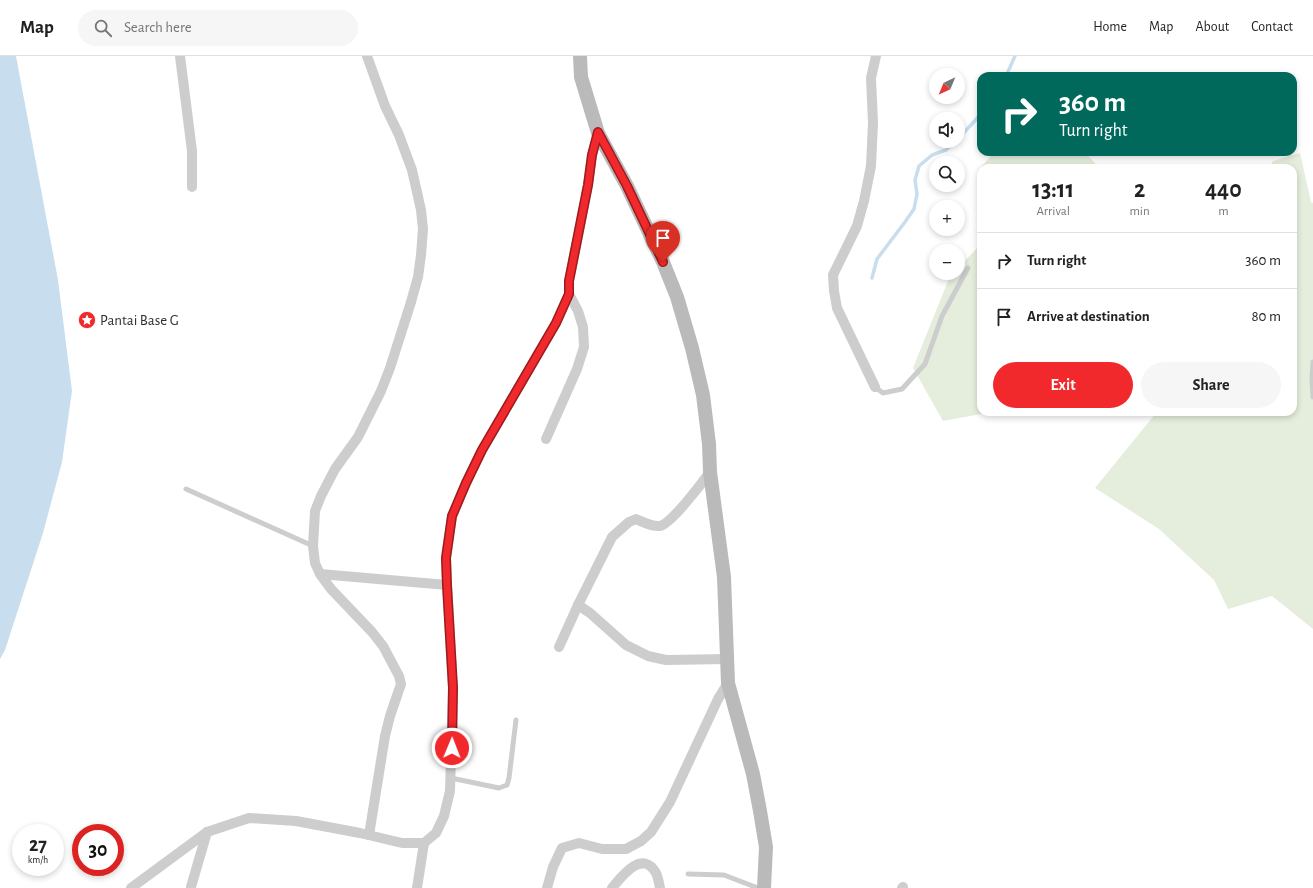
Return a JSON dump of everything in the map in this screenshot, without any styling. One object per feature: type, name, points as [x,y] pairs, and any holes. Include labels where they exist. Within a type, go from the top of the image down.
[{"type":"street","points":[[180,56],[192,151],[192,187]]},
{"type":"street","points":[[367,56],[385,106],[399,135],[412,170],[421,210],[421,255],[418,277],[411,302],[381,391],[358,437],[335,469],[315,511],[313,546],[315,562],[320,574],[331,589],[372,632],[383,646],[399,676],[401,684],[385,736],[369,835]]},
{"type":"street","points":[[580,56],[581,77],[598,132],[627,186],[663,262],[677,296],[692,348],[703,395],[709,444],[710,472],[724,577],[728,683],[753,774],[760,811],[766,847],[764,888]]},
{"type":"street","points":[[875,387],[837,308],[833,275],[857,226],[864,201],[869,173],[873,122],[871,78],[876,56]]},
{"type":"street","points":[[130,888],[207,832],[249,818],[296,821],[402,843],[424,843],[436,833],[444,816],[450,792],[451,778],[453,688],[446,558],[452,516],[482,450],[556,323],[569,294],[569,281],[588,185],[592,155],[598,132]]},
{"type":"street","points":[[546,439],[577,369],[584,347],[583,327],[578,311],[569,294]]},
{"type":"street","points":[[559,647],[612,537],[628,522],[636,519],[655,526],[662,526],[668,522],[696,491],[710,472]]},
{"type":"street","points":[[320,574],[447,585]]},
{"type":"street","points":[[578,605],[590,612],[626,645],[648,656],[666,660],[728,658]]},
{"type":"street","points":[[547,888],[553,867],[562,848],[578,843],[602,849],[626,849],[641,841],[651,832],[670,802],[718,699],[728,683]]},
{"type":"street","points":[[191,887],[207,832]]},
{"type":"street","points":[[417,888],[424,843]]},
{"type":"street","points":[[612,888],[634,865],[642,864],[648,865],[656,873],[660,888]]},
{"type":"lane","points":[[875,387],[883,392],[902,389],[925,364],[942,316],[968,268]]},
{"type":"lane","points":[[1313,362],[1313,397]]},
{"type":"lane","points":[[186,489],[313,546]]},
{"type":"lane","points":[[451,778],[499,788],[507,785],[510,778],[516,720]]},
{"type":"lane","points":[[688,874],[724,875],[758,888]]},
{"type":"green space","points":[[1300,153],[1311,202],[1313,203],[1313,629],[1272,596],[1228,609],[1214,580],[1159,529],[1095,488],[1154,416],[1297,416],[1297,164],[1271,164],[1273,161],[1290,156],[1297,156],[1297,154]]},
{"type":"green space","points":[[991,156],[1088,156],[1096,164],[984,164]]},
{"type":"green space","points":[[977,248],[977,415],[943,421],[913,368],[948,280],[965,280],[965,261]]},
{"type":"water","points":[[0,56],[16,56],[58,280],[72,391],[62,462],[43,533],[5,650],[0,659]]},
{"type":"waterway","points":[[1008,72],[1015,56]]},
{"type":"waterway","points":[[965,131],[977,118]]},
{"type":"waterway","points":[[872,278],[877,259],[914,209],[917,194],[915,180],[919,166],[932,155],[948,148]]},
{"type":"place","name":"Pantai Base G","points":[[87,320]]},
{"type":"route","points":[[452,748],[453,688],[446,558],[452,516],[482,450],[538,356],[556,323],[569,294],[569,281],[588,185],[592,155],[598,132],[627,186],[663,262]]}]
